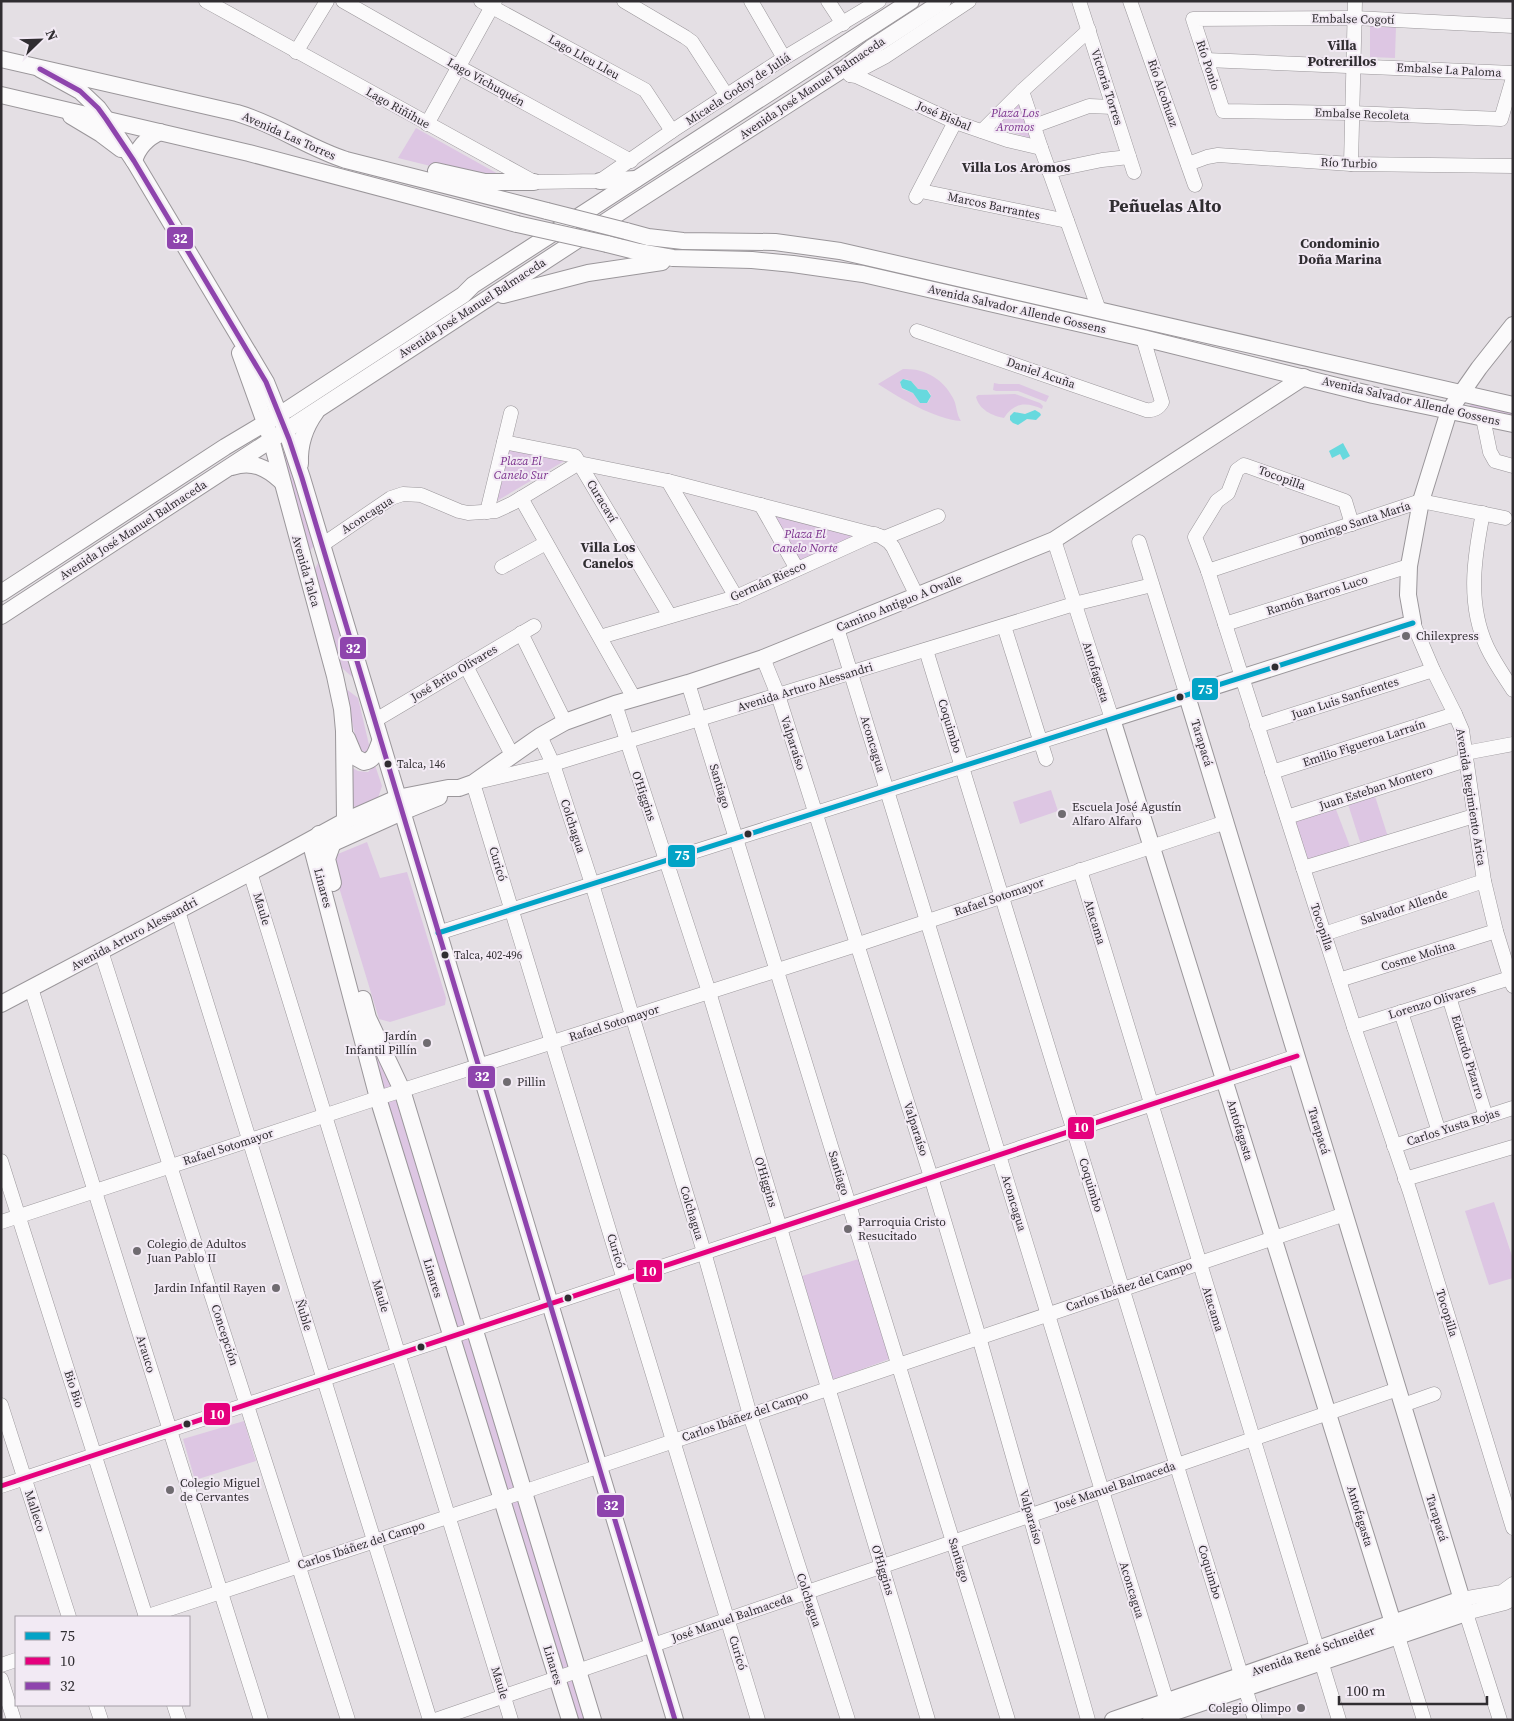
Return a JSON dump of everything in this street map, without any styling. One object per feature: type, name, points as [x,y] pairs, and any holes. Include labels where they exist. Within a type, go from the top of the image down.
[{"type":"main road","name":"Avenida José Manuel Balmaceda","points":[[1,593],[245,434],[308,396],[473,286],[911,1]]},
{"type":"main road","name":"Avenida José Manuel Balmaceda","points":[[1,616],[812,89],[847,72],[871,48],[943,1]]},
{"type":"main road","points":[[847,72],[842,60],[846,53],[872,27]]},
{"type":"main road","name":"Avenida Las Torres","points":[[1,59],[237,113],[279,128],[309,144],[346,160],[547,211]]},
{"type":"main road","name":"Avenida Talca","points":[[40,68],[80,91],[98,108],[106,119],[134,161],[266,382],[273,417],[271,439],[281,482],[335,676],[342,709],[345,821]]},
{"type":"main road","name":"Avenida Las Torres","points":[[1,95],[249,153],[517,224]]},
{"type":"main road","points":[[48,106],[84,123],[101,134],[134,161],[143,144],[160,132]]},
{"type":"main road","points":[[309,144],[352,151],[476,181],[534,182]]},
{"type":"main road","points":[[600,181],[638,179]]},
{"type":"main road","name":"Avenida Salvador Allende Gossens","points":[[547,211],[648,237],[683,241],[765,241],[822,248],[1513,405]]},
{"type":"main road","name":"Avenida Salvador Allende Gossens","points":[[517,224],[656,256],[752,260],[839,269],[1143,338],[1374,395],[1513,424]]},
{"type":"main road","points":[[488,299],[588,272],[696,259]]},
{"type":"main road","name":"Avenida Regimiento Arica","points":[[1413,623],[1408,594],[1409,566],[1421,502],[1449,411],[1513,325]]},
{"type":"main road","name":"Avenida Talca","points":[[232,327],[243,363],[257,398],[285,430],[302,478],[675,1720]]},
{"type":"main road","name":"Camino Antiguo A Ovalle","points":[[466,785],[540,736],[565,722],[615,704],[688,684],[763,658],[1054,540],[1304,377]]},
{"type":"main road","points":[[266,382],[282,393],[308,396]]},
{"type":"main road","points":[[245,434],[254,413],[257,398]]},
{"type":"main road","points":[[302,478],[300,454],[303,437],[310,421],[321,407]]},
{"type":"main road","points":[[226,469],[242,464],[256,465],[270,472],[281,482]]},
{"type":"main road","points":[[306,570],[322,545]]},
{"type":"main road","points":[[1112,720],[1413,623]]},
{"type":"main road","name":"Tarapacá","points":[[1188,696],[1464,1606]]},
{"type":"main road","name":"Antofagasta","points":[[1112,720],[1395,1629]]},
{"type":"main road","points":[[344,731],[355,757],[364,762],[371,759],[380,742]]},
{"type":"main road","name":"Avenida Arturo Alessandri","points":[[1,1004],[268,864],[345,821],[449,793],[466,785]]},
{"type":"main road","name":"Avenida Arturo Alessandri","points":[[268,864],[332,845],[399,805]]},
{"type":"main road","name":"Linares","points":[[320,834],[313,852],[378,1098],[570,1720]]},
{"type":"main road","name":"Linares","points":[[332,845],[327,858],[328,865],[368,1018],[402,1090],[592,1720]]},
{"type":"main road","name":"Avenida René Schneider","points":[[1152,1720],[1243,1682],[1464,1606]]},
{"type":"main road","name":"Avenida René Schneider","points":[[1113,1720],[1170,1711]]},
{"type":"street","name":"Lago Riñihue","points":[[206,1],[534,182],[600,181]]},
{"type":"street","points":[[296,52],[327,1]]},
{"type":"street","name":"Lago Vichuquén","points":[[343,1],[631,161]]},
{"type":"street","points":[[751,1],[784,58]]},
{"type":"street","points":[[828,1],[843,24]]},
{"type":"street","name":"Micaela Godoy de Juliá","points":[[600,181],[672,131],[784,58],[843,24],[878,1]]},
{"type":"street","points":[[847,72],[886,56],[969,1]]},
{"type":"street","name":"Victoria Torres","points":[[1079,1],[1134,172]]},
{"type":"street","name":"Río Alcohuaz","points":[[1130,1],[1195,185]]},
{"type":"street","points":[[1351,164],[1355,1]]},
{"type":"street","points":[[627,2],[692,42],[727,96]]},
{"type":"street","points":[[427,124],[459,67],[489,3]]},
{"type":"street","name":"Lago Lleu Lleu","points":[[489,3],[645,90],[672,131]]},
{"type":"street","name":"Embalse Cogotí","points":[[1193,19],[1355,18],[1513,26]]},
{"type":"street","name":"Río Ponio","points":[[1193,19],[1223,111]]},
{"type":"street","points":[[982,131],[1022,91],[1089,30]]},
{"type":"street","name":"Embalse La Paloma","points":[[1206,60],[1513,73]]},
{"type":"street","name":"José Bisbal","points":[[847,72],[954,122],[1041,148]]},
{"type":"street","name":"Embalse Recoleta","points":[[1223,111],[1352,113],[1501,119],[1513,78]]},
{"type":"street","points":[[1022,91],[1099,310]]},
{"type":"street","points":[[1034,126],[1090,106],[1113,107]]},
{"type":"street","name":"Marcos Barrantes","points":[[954,122],[918,194],[1067,221]]},
{"type":"street","name":"Río Turbio","points":[[1188,164],[1207,157],[1218,156],[1351,164],[1513,166]]},
{"type":"street","points":[[1049,171],[1102,160],[1129,157]]},
{"type":"street","name":"Daniel Acuña","points":[[917,331],[1146,410],[1156,409],[1162,402],[1143,338]]},
{"type":"street","points":[[487,512],[512,413]]},
{"type":"street","points":[[1483,418],[1490,452],[1495,460],[1513,466]]},
{"type":"street","points":[[504,442],[575,456],[579,463],[668,481],[879,536],[893,548],[916,596]]},
{"type":"street","name":"Aconcagua","points":[[322,545],[391,498],[403,494],[421,495],[459,511],[487,512],[505,508],[579,463]]},
{"type":"street","name":"Curacaví","points":[[579,463],[670,616]]},
{"type":"street","name":"Tocopilla","points":[[1352,524],[1345,501],[1248,466],[1241,466],[1236,472],[1228,493],[1217,501],[1195,538],[1208,571],[1354,1027],[1405,1179],[1513,1528]]},
{"type":"street","points":[[668,481],[736,597]]},
{"type":"street","points":[[521,498],[634,698]]},
{"type":"street","name":"Domingo Santa María","points":[[1208,571],[1421,502],[1505,518]]},
{"type":"street","points":[[761,505],[797,569]]},
{"type":"street","points":[[1483,513],[1474,572],[1473,593],[1475,606],[1487,647],[1513,690]]},
{"type":"street","name":"Germán Riesco","points":[[600,637],[736,597],[797,569],[879,536],[938,516]]},
{"type":"street","name":"Antofagasta","points":[[1054,540],[1112,720]]},
{"type":"street","name":"Tarapacá","points":[[1139,542],[1188,696]]},
{"type":"street","points":[[502,567],[546,543]]},
{"type":"street","name":"Ramón Barros Luco","points":[[1225,624],[1409,566]]},
{"type":"street","name":"Avenida Arturo Alessandri","points":[[466,785],[553,764],[1074,604],[1152,585]]},
{"type":"street","name":"Avenida Regimiento Arica","points":[[1413,623],[1462,730],[1484,881],[1511,982]]},
{"type":"street","name":"José Brito Olivares","points":[[374,721],[534,626]]},
{"type":"street","points":[[1004,626],[1046,759]]},
{"type":"street","name":"Aconcagua","points":[[838,628],[1170,1711]]},
{"type":"street","points":[[521,633],[565,722]]},
{"type":"street","name":"Coquimbo","points":[[926,650],[1255,1720]]},
{"type":"street","name":"Valparaíso","points":[[763,658],[778,695],[931,1177],[979,1337],[1088,1720]]},
{"type":"street","points":[[466,666],[512,755]]},
{"type":"street","name":"Juan Luis Sanfuentes","points":[[1257,726],[1433,670]]},
{"type":"street","name":"Santiago","points":[[688,684],[1008,1720]]},
{"type":"street","name":"O'Higgins","points":[[615,704],[709,992],[928,1720]]},
{"type":"street","name":"Emilio Figueroa Larraín","points":[[1272,772],[1456,714]]},
{"type":"street","points":[[438,933],[1112,720]]},
{"type":"street","name":"Colchagua","points":[[540,736],[553,764],[592,884],[704,1252],[750,1415],[848,1720]]},
{"type":"street","name":"Juan Esteban Montero","points":[[1286,817],[1465,756],[1513,744]]},
{"type":"street","name":"Curicó","points":[[466,785],[512,909],[758,1720]]},
{"type":"street","points":[[1303,868],[1474,816]]},
{"type":"street","name":"Rafael Sotomayor","points":[[1,1222],[402,1090],[777,971],[1226,822]]},
{"type":"street","name":"Atacama","points":[[1080,870],[1338,1720]]},
{"type":"street","name":"Maule","points":[[250,872],[511,1720]]},
{"type":"street","name":"Salvador Allende","points":[[1324,934],[1484,881]]},
{"type":"street","name":"Ñuble","points":[[178,911],[430,1720]]},
{"type":"street","name":"Cosme Molina","points":[[1339,980],[1496,931]]},
{"type":"street","name":"Concepción","points":[[101,951],[348,1720]]},
{"type":"street","name":"Lorenzo Olivares","points":[[1354,1027],[1449,997],[1511,982]]},
{"type":"street","name":"Arauco","points":[[31,988],[261,1720]]},
{"type":"street","name":"Eduardo Pizarro","points":[[1449,997],[1486,1117]]},
{"type":"street","points":[[1401,1012],[1439,1132]]},
{"type":"street","points":[[1,1486],[1297,1056]]},
{"type":"street","name":"Carlos Yusta Rojas","points":[[1394,1146],[1513,1108]]},
{"type":"street","points":[[1405,1179],[1513,1147]]},
{"type":"street","name":"Bio Bio","points":[[1,1160],[146,1616]]},
{"type":"street","name":"Carlos Ibáñez del Campo","points":[[149,1616],[523,1492],[1345,1214]]},
{"type":"street","name":"José Manuel Balmaceda","points":[[435,1720],[1398,1389]]},
{"type":"street","points":[[1403,1405],[1434,1394]]},
{"type":"street","name":"Malleco","points":[[1,1405],[69,1616]]},
{"type":"street","name":"Avenida René Schneider","points":[[1464,1606],[1502,1592],[1513,1584]]},
{"type":"street","name":"Avenida René Schneider","points":[[1464,1606],[1505,1603],[1513,1599]]},
{"type":"street","name":"Tarapacá","points":[[1464,1606],[1500,1720]]},
{"type":"street","name":"Antofagasta","points":[[1395,1629],[1424,1720]]},
{"type":"street","points":[[1,1665],[15,1660]]},
{"type":"street","points":[[1,1679],[14,1720]]},
{"type":"street","points":[[96,1706],[101,1720]]},
{"type":"street","points":[[174,1706],[178,1720]]},
{"type":"green space","points":[[1370,24],[1396,25],[1395,58],[1370,57]]},
{"type":"green space","name":"Plaza Los Aromos","points":[[1021,100],[1034,139],[991,126]]},
{"type":"green space","points":[[416,128],[500,175],[467,175],[398,158]]},
{"type":"green space","points":[[903,369],[919,370],[926,373],[939,380],[949,391],[961,421],[929,412],[878,384]],"holes":[[[903,379],[912,382],[918,389],[928,390],[931,395],[929,401],[927,403],[920,403],[913,393],[902,389],[900,382]]]},
{"type":"green space","points":[[994,383],[1019,384],[1049,396],[1046,402],[1018,391],[996,391],[993,390]]},
{"type":"green space","points":[[1015,394],[1040,403],[1043,406],[1042,409],[1031,405],[1016,406],[1004,418],[995,416],[983,409],[976,397],[978,395]]},
{"type":"green space","points":[[1472,404],[1513,412],[1513,418],[1465,409]]},
{"type":"green space","name":"Plaza El Canelo Sur","points":[[514,448],[566,460],[495,502],[507,451]]},
{"type":"green space","points":[[286,452],[316,543],[309,552],[281,455]]},
{"type":"green space","name":"Plaza El Canelo Norte","points":[[769,515],[856,536],[800,561]]},
{"type":"green space","points":[[320,559],[358,682],[342,668],[314,571]]},
{"type":"green space","points":[[345,688],[358,698],[370,749],[366,756],[358,750]]},
{"type":"green space","points":[[375,765],[382,786],[378,798],[357,809],[350,803],[349,766],[358,771],[368,772]]},
{"type":"green space","points":[[1051,790],[1058,811],[1020,824],[1013,802]]},
{"type":"green space","points":[[1374,793],[1388,837],[1361,845],[1347,801]]},
{"type":"green space","points":[[1335,807],[1351,849],[1307,863],[1293,819]]},
{"type":"green space","points":[[367,842],[380,878],[407,872],[446,998],[445,1005],[390,1022],[379,1019],[331,861],[333,856]]},
{"type":"green space","points":[[372,1039],[397,1097],[588,1720],[575,1720],[384,1102]]},
{"type":"green space","points":[[1494,1202],[1513,1259],[1513,1278],[1489,1285],[1465,1211]]},
{"type":"green space","points":[[862,1258],[892,1358],[833,1380],[802,1276]]},
{"type":"green space","points":[[244,1421],[256,1461],[195,1480],[183,1439]]},
{"type":"water","points":[[903,379],[911,381],[918,389],[927,390],[931,396],[927,403],[920,403],[913,393],[902,388],[900,382]]},
{"type":"water","points":[[1035,410],[1041,415],[1036,420],[1027,419],[1018,425],[1010,420],[1010,416],[1014,412],[1025,414]]},
{"type":"water","points":[[1343,443],[1350,456],[1343,460],[1340,454],[1332,458],[1329,451]]},
{"type":"transit line","name":"32","points":[[40,69],[80,91],[98,108],[106,119],[134,161],[266,382],[289,439],[675,1720]]},
{"type":"transit line","name":"75","points":[[438,933],[1413,623]]},
{"type":"transit line","name":"10","points":[[1,1486],[1297,1056]]},
{"type":"place","name":"Chilexpress","points":[[1406,636]]},
{"type":"place","name":"Talca, 146","points":[[388,764]]},
{"type":"place","name":"Escuela José Agustín Alfaro Alfaro","points":[[1062,814]]},
{"type":"place","name":"Talca, 402-496","points":[[445,955]]},
{"type":"place","name":"Jardín Infantil Pillín","points":[[427,1043]]},
{"type":"place","name":"Pillin","points":[[507,1082]]},
{"type":"place","name":"Parroquia Cristo Resucitado","points":[[848,1229]]},
{"type":"place","name":"Colegio de Adultos Juan Pablo II","points":[[137,1251]]},
{"type":"place","name":"Jardin Infantil Rayen","points":[[276,1288]]},
{"type":"place","name":"Colegio Miguel de Cervantes","points":[[170,1490]]},
{"type":"place","name":"Colegio Olimpo","points":[[1301,1708]]},
{"type":"district","name":"Villa Potrerillos","points":[[1342,54]]},
{"type":"district","name":"Villa Los Aromos","points":[[1016,167]]},
{"type":"district","name":"Peñuelas Alto","points":[[1165,206]]},
{"type":"district","name":"Condominio Doña Marina","points":[[1340,252]]},
{"type":"district","name":"Villa Los Canelos","points":[[608,556]]}]
